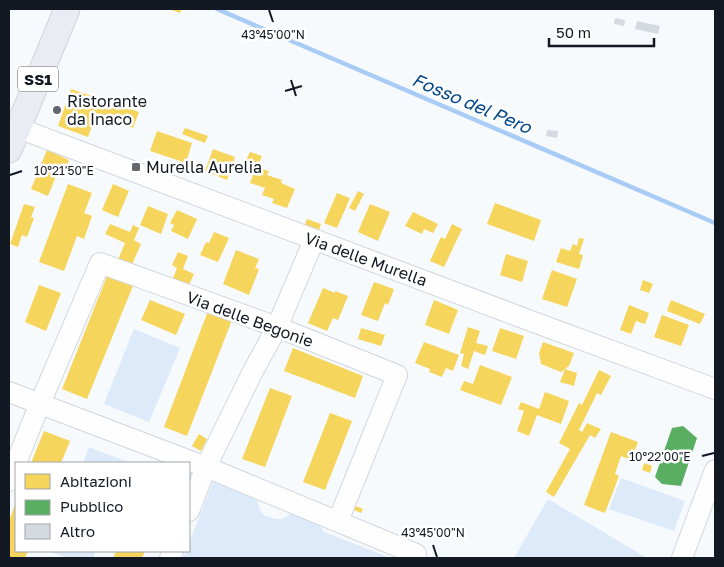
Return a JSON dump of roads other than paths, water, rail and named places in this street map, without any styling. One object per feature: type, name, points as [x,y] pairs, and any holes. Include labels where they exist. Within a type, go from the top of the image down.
[{"type":"main road","name":"SS1","points":[[13,139],[67,9]]},
{"type":"street","name":"Via delle Murella","points":[[13,139],[314,240],[715,389]]},
{"type":"street","points":[[190,508],[206,468],[252,373],[277,327],[314,240]]},
{"type":"street","name":"Via delle Begonie","points":[[40,405],[100,263],[277,327],[396,375],[338,521]]},
{"type":"street","points":[[9,392],[338,521],[416,554],[415,558]]},
{"type":"street","points":[[17,462],[40,405]]},
{"type":"street","points":[[9,481],[15,466]]},
{"type":"street","points":[[682,558],[715,470]]},
{"type":"waterway","name":"Fosso del Pero","points":[[217,9],[715,223]]},
{"type":"place","name":"Ristorante da Inaco","points":[[57,110]]},
{"type":"place","name":"Murella Aurelia","points":[[136,167]]}]
